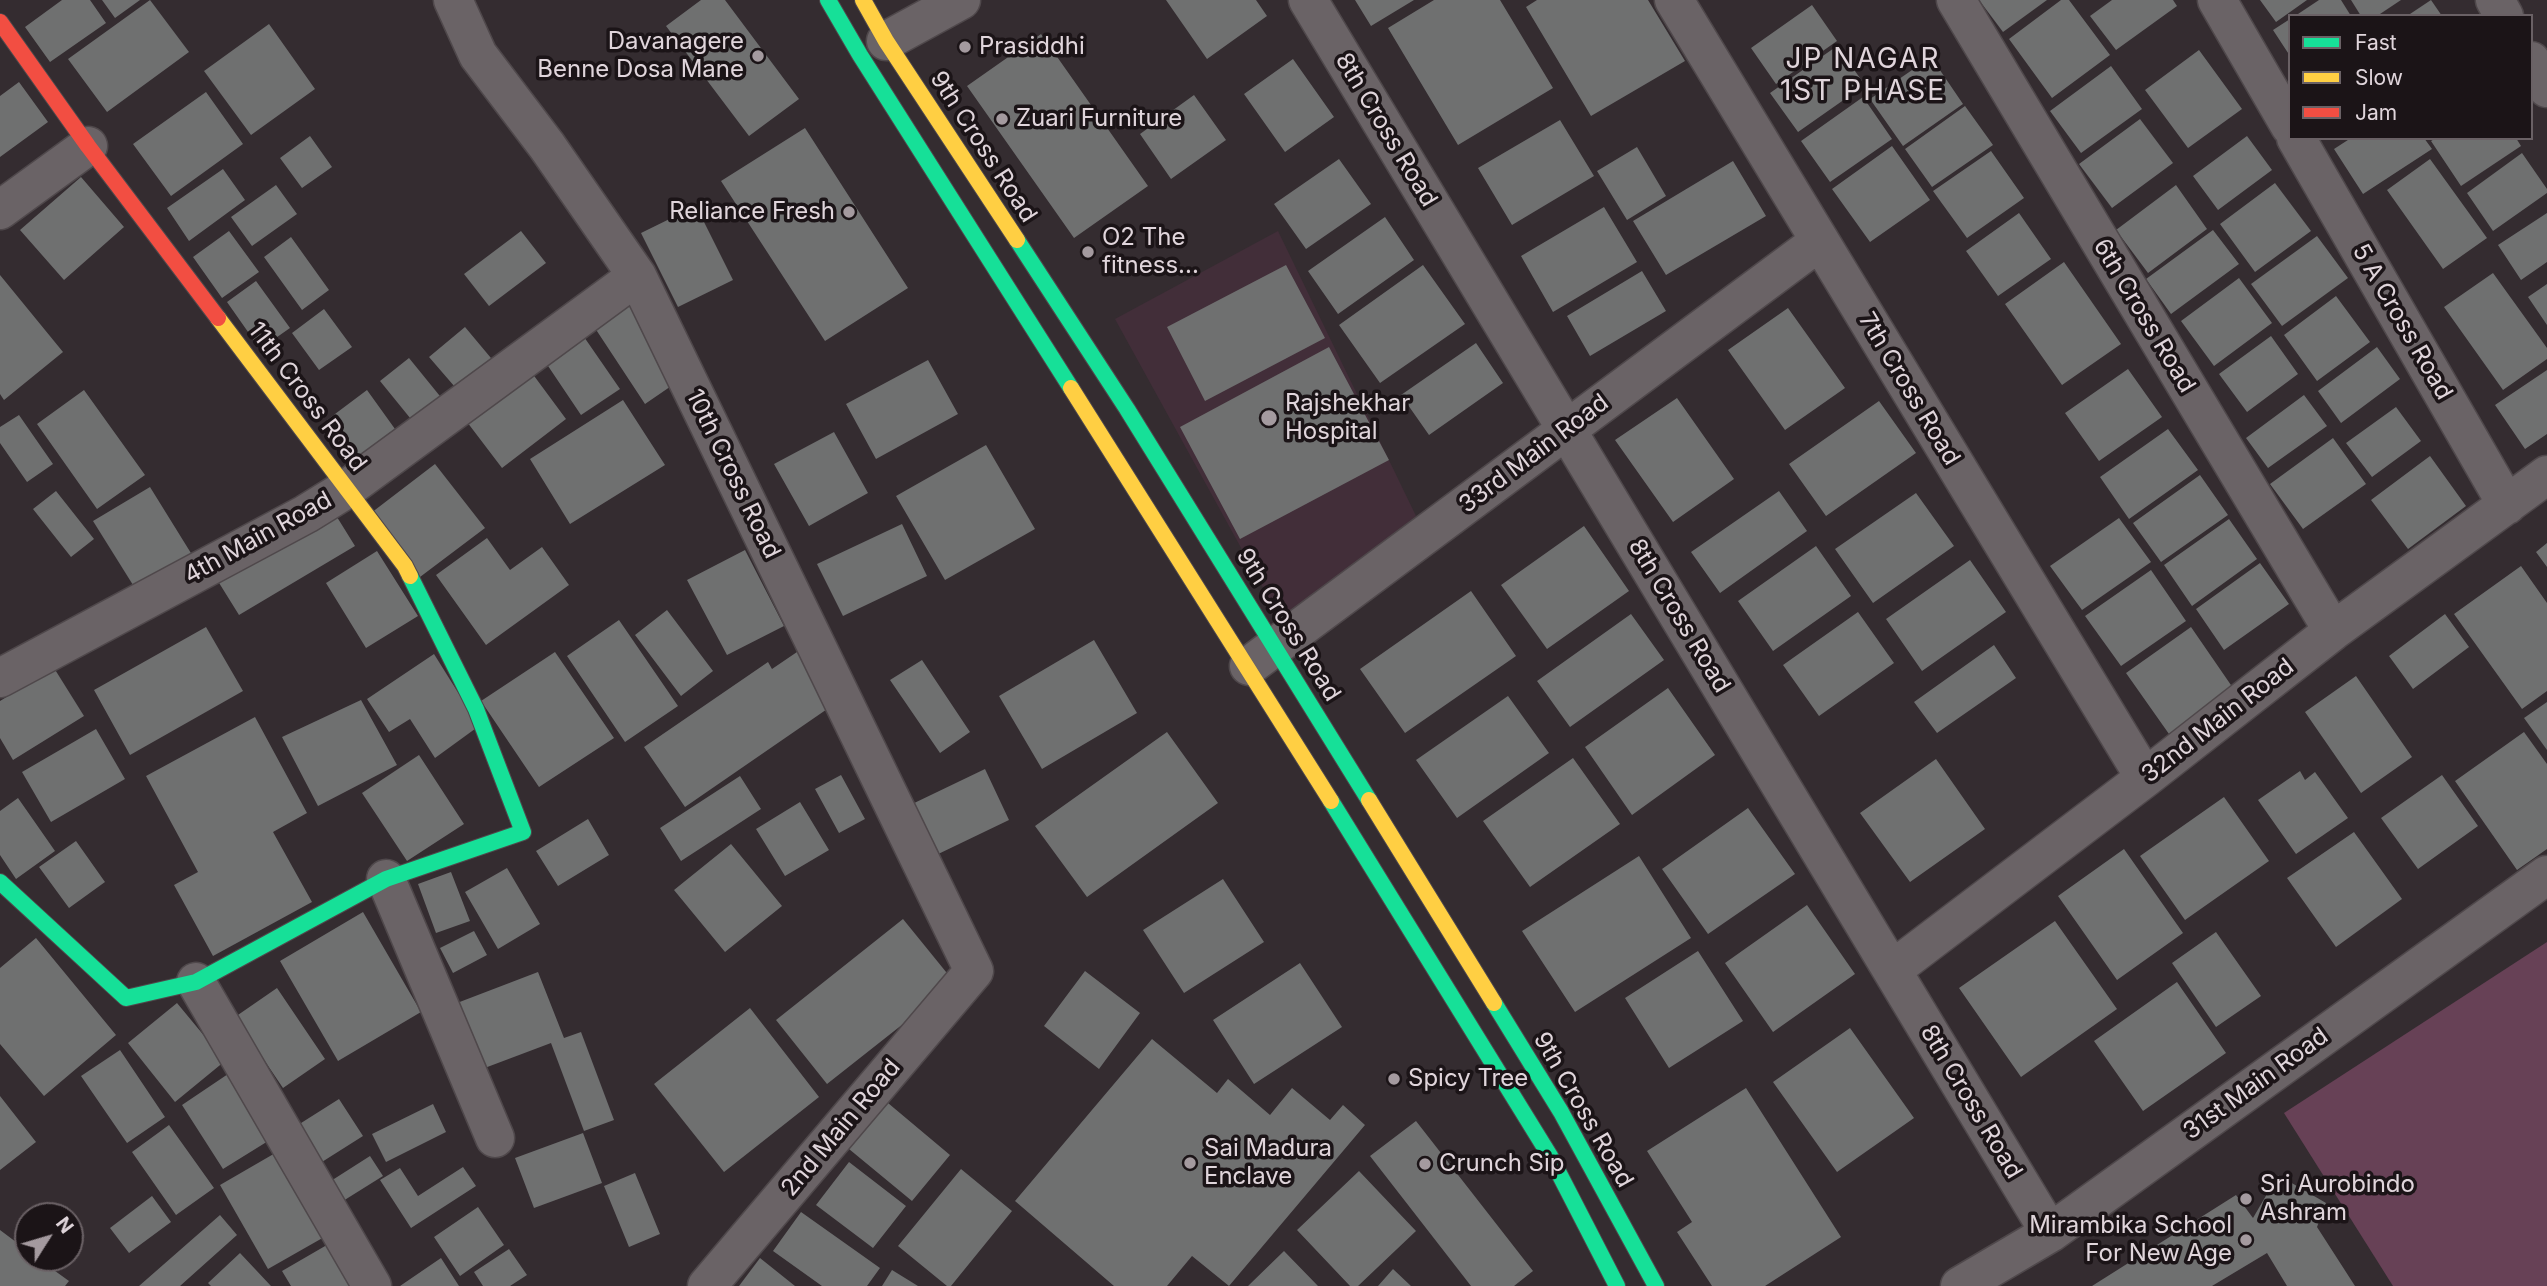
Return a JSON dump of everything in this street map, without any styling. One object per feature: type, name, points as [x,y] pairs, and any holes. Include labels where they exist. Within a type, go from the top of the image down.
[{"type":"main road","name":"9th Cross Road","points":[[828,0],[868,67],[1561,1112],[1656,1286]]},
{"type":"main road","name":"9th Cross Road","points":[[863,0],[1127,409],[1261,657],[1550,1156],[1617,1286]]},
{"type":"main road","name":"11th Cross Road","points":[[0,22],[88,146],[405,566],[477,709],[523,832],[386,879]]},
{"type":"main road","points":[[0,882],[126,998],[195,982],[386,879]]},
{"type":"street","name":"10th Cross Road","points":[[453,0],[478,55],[547,146],[637,276],[974,971]]},
{"type":"street","points":[[887,41],[961,0]]},
{"type":"street","name":"8th Cross Road","points":[[1308,0],[2050,1233]]},
{"type":"street","name":"7th Cross Road","points":[[1674,0],[2145,778]]},
{"type":"street","name":"6th Cross Road","points":[[1956,0],[2333,631]]},
{"type":"street","points":[[2217,0],[2288,124]]},
{"type":"street","points":[[2533,64],[2547,88]]},
{"type":"street","name":"5 A Cross Road","points":[[2298,140],[2507,505]]},
{"type":"street","points":[[0,210],[88,146]]},
{"type":"street","name":"33rd Main Road","points":[[1261,657],[1820,241]]},
{"type":"street","name":"4th Main Road","points":[[0,678],[306,514],[348,488],[637,276]]},
{"type":"street","name":"32nd Main Road","points":[[1892,970],[2333,631],[2547,475]]},
{"type":"street","name":"31st Main Road","points":[[1960,1286],[2050,1233],[2547,875]]},
{"type":"street","points":[[386,879],[495,1138]]},
{"type":"street","name":"2nd Main Road","points":[[707,1286],[974,971]]},
{"type":"street","points":[[195,982],[372,1286]]},
{"type":"shaded area","name":"Rajshekhar Hospital","points":[[1278,231],[1416,516],[1283,624],[1115,319]]},
{"type":"shaded area","points":[[2547,942],[2547,1286],[2393,1286],[2284,1113]]},
{"type":"building","points":[[62,0],[90,0],[106,23],[50,62],[25,27]]},
{"type":"building","points":[[102,0],[140,0],[115,18]]},
{"type":"building","points":[[150,0],[189,52],[107,112],[68,59]]},
{"type":"building","points":[[701,0],[725,0],[799,99],[749,136],[666,26]]},
{"type":"building","points":[[1166,0],[1256,0],[1267,16],[1207,59]]},
{"type":"building","points":[[1355,0],[1414,0],[1371,26]]},
{"type":"building","points":[[1434,0],[1500,0],[1553,88],[1458,145],[1388,28]]},
{"type":"building","points":[[1537,0],[1648,0],[1685,61],[1591,116],[1526,7]]},
{"type":"building","points":[[1979,0],[2047,0],[2003,32]]},
{"type":"building","points":[[2061,0],[2069,0],[2110,55],[2052,98],[2009,39]]},
{"type":"building","points":[[2112,0],[2173,0],[2177,6],[2116,50],[2090,16]]},
{"type":"building","points":[[2260,0],[2307,0],[2276,22]]},
{"type":"building","points":[[2319,0],[2341,0],[2350,14],[2298,14]]},
{"type":"building","points":[[2351,0],[2401,0],[2380,14],[2360,14]]},
{"type":"building","points":[[2431,0],[2441,14],[2410,14]]},
{"type":"building","points":[[1812,5],[1837,41],[1776,84],[1751,48]]},
{"type":"building","points":[[2288,20],[2288,53],[2273,30]]},
{"type":"building","points":[[269,24],[315,89],[251,135],[204,71]]},
{"type":"building","points":[[1041,34],[1148,186],[1074,238],[967,86]]},
{"type":"building","points":[[1837,46],[1865,85],[1798,132],[1770,93]]},
{"type":"building","points":[[2199,50],[2242,109],[2188,148],[2145,90]]},
{"type":"building","points":[[1931,57],[1963,104],[1903,146],[1870,99]]},
{"type":"building","points":[[1293,59],[1334,117],[1285,152],[1244,94]]},
{"type":"building","points":[[2111,66],[2142,109],[2081,153],[2050,111]]},
{"type":"building","points":[[19,82],[48,122],[0,157],[0,96]]},
{"type":"building","points":[[206,92],[243,144],[171,196],[133,144]]},
{"type":"building","points":[[1194,95],[1226,140],[1171,179],[1140,134]]},
{"type":"building","points":[[1863,97],[1892,139],[1830,182],[1801,141]]},
{"type":"building","points":[[1965,106],[1993,145],[1932,187],[1905,149]]},
{"type":"building","points":[[2140,119],[2173,163],[2112,208],[2079,164]]},
{"type":"building","points":[[1560,120],[1594,176],[1512,225],[1478,168]]},
{"type":"building","points":[[805,128],[908,288],[825,341],[721,181]]},
{"type":"building","points":[[310,136],[332,167],[302,188],[280,158]]},
{"type":"building","points":[[2247,136],[2272,170],[2218,210],[2193,176]]},
{"type":"building","points":[[2348,140],[2425,140],[2432,149],[2363,194],[2334,149]]},
{"type":"building","points":[[2517,140],[2521,146],[2461,186],[2431,141]]},
{"type":"building","points":[[1892,146],[1930,200],[1870,242],[1832,189]]},
{"type":"building","points":[[1637,147],[1666,196],[1627,220],[1597,171]]},
{"type":"building","points":[[1991,151],[2024,198],[1967,238],[1933,191]]},
{"type":"building","points":[[2522,153],[2547,189],[2547,193],[2493,231],[2467,193]]},
{"type":"building","points":[[1339,159],[1371,204],[1306,249],[1274,204]]},
{"type":"building","points":[[2430,159],[2487,238],[2443,269],[2387,190]]},
{"type":"building","points":[[1733,161],[1766,216],[1666,275],[1633,221]]},
{"type":"building","points":[[223,169],[245,200],[189,241],[167,208]]},
{"type":"building","points":[[81,177],[124,227],[64,280],[20,230]]},
{"type":"building","points":[[2275,183],[2311,231],[2255,272],[2220,224]]},
{"type":"building","points":[[276,185],[297,214],[252,246],[231,217]]},
{"type":"building","points":[[2176,185],[2207,229],[2148,273],[2116,230]]},
{"type":"building","points":[[696,206],[733,280],[678,307],[641,233]]},
{"type":"building","points":[[1604,207],[1637,262],[1553,312],[1521,256]]},
{"type":"building","points":[[2019,213],[2051,259],[1998,296],[1966,251]]},
{"type":"building","points":[[2547,213],[2547,262],[2521,280],[2498,245]]},
{"type":"building","points":[[1385,217],[1414,260],[1338,314],[1308,271]]},
{"type":"building","points":[[2213,230],[2239,264],[2171,314],[2146,279]]},
{"type":"building","points":[[229,231],[259,272],[222,298],[193,257]]},
{"type":"building","points":[[521,231],[546,263],[489,306],[464,274]]},
{"type":"building","points":[[2317,236],[2348,278],[2282,326],[2251,284]]},
{"type":"building","points":[[291,237],[329,290],[302,310],[264,257]]},
{"type":"building","points":[[2064,262],[2121,344],[2062,385],[2005,304]]},
{"type":"building","points":[[1286,265],[1325,338],[1205,401],[1167,327]]},
{"type":"building","points":[[1423,265],[1465,324],[1380,383],[1339,325]]},
{"type":"building","points":[[1642,271],[1666,311],[1590,356],[1567,316]]},
{"type":"building","points":[[2493,273],[2547,348],[2547,359],[2503,390],[2444,307]]},
{"type":"building","points":[[0,275],[63,352],[4,400],[0,394]]},
{"type":"building","points":[[2239,278],[2272,323],[2214,366],[2181,321]]},
{"type":"building","points":[[256,281],[290,328],[260,349],[227,302]]},
{"type":"building","points":[[2547,284],[2547,325],[2528,297]]},
{"type":"building","points":[[624,295],[680,380],[645,404],[589,319]]},
{"type":"building","points":[[2336,296],[2370,342],[2317,381],[2284,335]]},
{"type":"building","points":[[1788,308],[1845,388],[1785,430],[1728,350]]},
{"type":"building","points":[[324,309],[352,347],[319,370],[292,333]]},
{"type":"building","points":[[465,327],[496,364],[461,394],[429,357]]},
{"type":"building","points":[[582,334],[620,389],[581,415],[544,360]]},
{"type":"building","points":[[2271,336],[2298,374],[2247,412],[2219,374]]},
{"type":"building","points":[[1476,343],[1503,383],[1429,435],[1401,395]]},
{"type":"building","points":[[1329,347],[1389,460],[1240,539],[1180,427]]},
{"type":"building","points":[[2377,347],[2400,379],[2341,423],[2318,391]]},
{"type":"building","points":[[409,358],[448,406],[419,429],[380,381]]},
{"type":"building","points":[[928,360],[958,414],[876,459],[846,404]]},
{"type":"building","points":[[529,369],[566,419],[502,468],[464,418]]},
{"type":"building","points":[[2128,369],[2162,417],[2099,461],[2065,413]]},
{"type":"building","points":[[2547,370],[2547,434],[2525,449],[2495,405]]},
{"type":"building","points":[[84,390],[145,475],[97,509],[37,424]]},
{"type":"building","points":[[367,390],[395,429],[356,459],[327,420]]},
{"type":"building","points":[[2304,395],[2327,426],[2268,468],[2246,438]]},
{"type":"building","points":[[1677,398],[1734,479],[1673,522],[1615,440]]},
{"type":"building","points":[[623,400],[665,465],[570,524],[530,459]]},
{"type":"building","points":[[1879,401],[1916,453],[1826,516],[1789,464]]},
{"type":"building","points":[[2396,407],[2421,441],[2372,477],[2346,443]]},
{"type":"building","points":[[19,415],[53,464],[27,482],[0,443],[0,427]]},
{"type":"building","points":[[2168,429],[2198,470],[2129,519],[2100,477]]},
{"type":"building","points":[[834,432],[868,493],[809,526],[774,464]]},
{"type":"building","points":[[2333,438],[2366,484],[2303,529],[2270,484]]},
{"type":"building","points":[[986,445],[1035,529],[945,580],[896,496]]},
{"type":"building","points":[[2430,456],[2466,506],[2408,549],[2371,500]]},
{"type":"building","points":[[435,464],[485,528],[420,577],[371,513]]},
{"type":"building","points":[[2200,475],[2228,515],[2161,562],[2133,523]]},
{"type":"building","points":[[150,487],[194,558],[138,593],[93,521]]},
{"type":"building","points":[[56,491],[94,539],[71,557],[33,509]]},
{"type":"building","points":[[1779,491],[1807,531],[1720,593],[1691,552]]},
{"type":"building","points":[[1916,493],[1954,546],[1873,603],[1835,549]]},
{"type":"building","points":[[332,509],[355,546],[239,615],[216,578]]},
{"type":"building","points":[[2119,518],[2151,562],[2082,610],[2050,566]]},
{"type":"building","points":[[2229,519],[2257,559],[2192,606],[2164,565]]},
{"type":"building","points":[[902,524],[927,576],[843,616],[817,564]]},
{"type":"building","points":[[1584,526],[1629,591],[1547,649],[1501,585]]},
{"type":"building","points":[[487,538],[510,570],[542,547],[569,585],[486,645],[436,575]]},
{"type":"building","points":[[2547,543],[2547,567],[2536,552]]},
{"type":"building","points":[[1816,546],[1851,596],[1773,651],[1738,601]]},
{"type":"building","points":[[745,550],[784,626],[727,655],[687,580]]},
{"type":"building","points":[[377,551],[418,616],[366,648],[326,583]]},
{"type":"building","points":[[1970,560],[2006,612],[1922,671],[1886,619]]},
{"type":"building","points":[[2260,563],[2289,604],[2224,650],[2196,609]]},
{"type":"building","points":[[2521,566],[2547,603],[2547,691],[2522,709],[2454,614]]},
{"type":"building","points":[[2151,570],[2186,621],[2121,666],[2085,616]]},
{"type":"building","points":[[1471,591],[1516,656],[1405,733],[1360,669]]},
{"type":"building","points":[[667,610],[713,671],[681,696],[635,635]]},
{"type":"building","points":[[1858,612],[1894,663],[1819,716],[1783,665]]},
{"type":"building","points":[[1631,614],[1664,660],[1570,727],[1537,681]]},
{"type":"building","points":[[2445,614],[2469,647],[2413,689],[2389,656]]},
{"type":"building","points":[[619,620],[678,706],[625,742],[567,656]]},
{"type":"building","points":[[206,627],[243,691],[130,755],[94,690]]},
{"type":"building","points":[[2191,627],[2233,688],[2169,734],[2126,673]]},
{"type":"building","points":[[1094,640],[1137,713],[1042,769],[999,696]]},
{"type":"building","points":[[1994,645],[2016,678],[1937,733],[1914,702]]},
{"type":"building","points":[[555,652],[614,738],[539,787],[481,701]]},
{"type":"building","points":[[797,652],[833,705],[685,807],[644,747],[768,662],[772,669]]},
{"type":"building","points":[[434,654],[479,726],[435,758],[410,719],[389,732],[367,699]]},
{"type":"building","points":[[922,660],[970,732],[940,753],[890,680]]},
{"type":"building","points":[[54,668],[84,716],[13,760],[0,738],[0,701]]},
{"type":"building","points":[[2356,676],[2412,757],[2361,793],[2305,712]]},
{"type":"building","points":[[1668,688],[1715,755],[1632,815],[1585,747]]},
{"type":"building","points":[[1508,696],[1549,753],[1457,818],[1416,760]]},
{"type":"building","points":[[361,700],[397,765],[318,806],[282,737]]},
{"type":"building","points":[[2547,702],[2547,750],[2524,718]]},
{"type":"building","points":[[255,717],[307,813],[273,832],[312,902],[213,956],[174,885],[198,872],[146,776]]},
{"type":"building","points":[[96,729],[125,779],[51,822],[22,772]]},
{"type":"building","points":[[1167,732],[1218,803],[1087,897],[1035,826]]},
{"type":"building","points":[[2524,732],[2547,764],[2547,849],[2517,870],[2455,781]]},
{"type":"building","points":[[419,755],[464,824],[407,861],[362,793]]},
{"type":"building","points":[[1573,758],[1620,824],[1530,887],[1483,821]]},
{"type":"building","points":[[1936,759],[1985,829],[1910,882],[1860,813]]},
{"type":"building","points":[[985,769],[1009,820],[932,857],[908,806]]},
{"type":"building","points":[[2300,771],[2305,780],[2315,772],[2348,818],[2296,854],[2258,800]]},
{"type":"building","points":[[841,775],[865,819],[839,833],[815,789]]},
{"type":"building","points":[[2442,775],[2478,826],[2418,869],[2381,818]]},
{"type":"building","points":[[740,776],[761,809],[681,861],[660,828]]},
{"type":"building","points":[[2224,797],[2269,861],[2185,920],[2140,856]]},
{"type":"building","points":[[18,798],[55,851],[16,879],[0,855],[0,811]]},
{"type":"building","points":[[800,802],[829,850],[785,876],[756,829]]},
{"type":"building","points":[[1748,808],[1795,874],[1708,934],[1662,869]]},
{"type":"building","points":[[588,819],[609,855],[558,886],[536,851]]},
{"type":"building","points":[[2354,832],[2402,899],[2336,947],[2287,878]]},
{"type":"building","points":[[76,841],[105,882],[69,908],[39,867]]},
{"type":"building","points":[[731,844],[782,906],[725,952],[674,890]]},
{"type":"building","points":[[2124,849],[2183,933],[2117,980],[2058,896]]},
{"type":"building","points":[[1639,856],[1691,938],[1575,1012],[1522,931]]},
{"type":"building","points":[[507,868],[540,924],[498,949],[465,892]]},
{"type":"building","points":[[451,872],[470,921],[436,933],[418,884]]},
{"type":"building","points":[[1223,879],[1264,942],[1184,993],[1143,930]]},
{"type":"building","points":[[1807,905],[1855,974],[1773,1032],[1725,963]]},
{"type":"building","points":[[363,912],[421,1012],[338,1061],[280,961]]},
{"type":"building","points":[[903,919],[955,983],[827,1084],[776,1020]]},
{"type":"building","points":[[2055,921],[2117,1009],[2021,1077],[1959,988]]},
{"type":"building","points":[[474,931],[487,955],[453,973],[440,948]]},
{"type":"building","points":[[2216,932],[2261,996],[2216,1027],[2172,963]]},
{"type":"building","points":[[36,938],[116,1035],[44,1096],[0,1044],[0,968]]},
{"type":"building","points":[[1698,951],[1743,1021],[1669,1068],[1625,998]]},
{"type":"building","points":[[1300,963],[1342,1027],[1254,1084],[1213,1020]]},
{"type":"building","points":[[1085,971],[1140,1013],[1099,1069],[1044,1026]]},
{"type":"building","points":[[538,972],[564,1038],[581,1032],[614,1120],[584,1131],[551,1043],[482,1069],[457,1003]]},
{"type":"building","points":[[2177,982],[2226,1053],[2143,1111],[2094,1041]]},
{"type":"building","points":[[277,988],[325,1059],[283,1088],[235,1017]]},
{"type":"building","points":[[177,1003],[225,1061],[175,1102],[128,1043]]},
{"type":"building","points":[[750,1008],[819,1097],[724,1172],[654,1084]]},
{"type":"building","points":[[1850,1028],[1914,1118],[1837,1172],[1773,1082]]},
{"type":"building","name":"Sai Madura Enclave","points":[[1152,1039],[1217,1093],[1228,1079],[1270,1115],[1292,1088],[1330,1120],[1343,1105],[1365,1125],[1229,1286],[1192,1256],[1167,1286],[1114,1286],[1015,1201]]},
{"type":"building","points":[[120,1050],[165,1117],[127,1143],[81,1076]]},
{"type":"building","points":[[231,1072],[273,1138],[223,1169],[182,1105]]},
{"type":"building","points":[[1746,1088],[1841,1237],[1765,1286],[1712,1286],[1677,1232],[1692,1222],[1647,1151]]},
{"type":"building","points":[[0,1096],[36,1142],[0,1170]]},
{"type":"building","points":[[339,1099],[363,1136],[314,1167],[290,1130]]},
{"type":"building","points":[[888,1103],[950,1155],[912,1201],[849,1149]]},
{"type":"building","points":[[433,1104],[446,1132],[386,1162],[372,1134]]},
{"type":"building","points":[[1416,1121],[1533,1271],[1514,1286],[1471,1286],[1370,1156]]},
{"type":"building","points":[[169,1125],[214,1188],[176,1215],[132,1152]]},
{"type":"building","points":[[583,1133],[602,1183],[534,1208],[515,1158]]},
{"type":"building","points":[[277,1152],[326,1236],[268,1269],[220,1185]]},
{"type":"building","points":[[370,1156],[383,1176],[335,1206],[323,1186]]},
{"type":"building","points":[[849,1162],[906,1206],[873,1248],[816,1205]]},
{"type":"building","points":[[463,1167],[476,1186],[411,1228],[380,1180],[400,1168],[418,1196]]},
{"type":"building","points":[[961,1169],[1012,1211],[951,1286],[947,1286],[898,1246]]},
{"type":"building","points":[[1359,1171],[1416,1231],[1358,1286],[1350,1286],[1297,1230]]},
{"type":"building","points":[[635,1173],[660,1234],[629,1247],[604,1186]]},
{"type":"building","name":"Mirambika School For New Age","points":[[2278,1175],[2326,1203],[2317,1227],[2355,1286],[2287,1286],[2267,1253],[2212,1286],[2092,1286],[2236,1195],[2253,1218]]},
{"type":"building","points":[[152,1196],[171,1222],[129,1253],[110,1228]]},
{"type":"building","points":[[478,1207],[504,1245],[460,1276],[434,1237]]},
{"type":"building","points":[[801,1212],[880,1268],[867,1286],[822,1286],[773,1251]]},
{"type":"building","points":[[220,1215],[237,1235],[180,1286],[139,1286]]},
{"type":"building","points":[[0,1230],[14,1240],[14,1272],[56,1272],[69,1281],[65,1286],[0,1286]]},
{"type":"building","points":[[332,1242],[357,1286],[291,1286],[282,1271]]},
{"type":"building","points":[[509,1249],[527,1275],[510,1286],[483,1286],[474,1272]]},
{"type":"building","points":[[1284,1251],[1318,1286],[1248,1286]]},
{"type":"building","points":[[240,1253],[271,1286],[211,1286],[208,1283]]},
{"type":"building","points":[[441,1258],[459,1286],[400,1286]]},
{"type":"building","points":[[760,1258],[795,1286],[739,1286]]},
{"type":"building","points":[[1393,1269],[1411,1286],[1378,1286]]},
{"type":"building","points":[[892,1270],[918,1286],[882,1286]]},
{"type":"traffic: fast","points":[[828,0],[1071,388]]},
{"type":"traffic: fast","points":[[1017,240],[1127,409],[1369,800]]},
{"type":"traffic: fast","points":[[0,882],[126,998],[196,982],[386,879],[523,832],[476,709],[410,576]]},
{"type":"traffic: fast","points":[[1331,801],[1550,1156],[1617,1286]]},
{"type":"traffic: fast","points":[[1494,1003],[1561,1112],[1656,1286]]},
{"type":"traffic: slow","points":[[863,0],[886,41],[1017,240]]},
{"type":"traffic: slow","points":[[218,318],[410,576]]},
{"type":"traffic: slow","points":[[1071,388],[1331,801]]},
{"type":"traffic: slow","points":[[1369,800],[1494,1003]]},
{"type":"traffic: jam","points":[[0,22],[88,146],[218,318]]},
{"type":"place","name":"Prasiddhi","points":[[965,47]]},
{"type":"place","name":"Davanagere Benne Dosa Mane","points":[[758,56]]},
{"type":"place","name":"Zuari Furniture","points":[[1002,119]]},
{"type":"place","name":"Reliance Fresh","points":[[849,212]]},
{"type":"place","name":"O2 The fitness...","points":[[1088,252]]},
{"type":"place","name":"Rajshekhar Hospital","points":[[1269,418]]},
{"type":"place","name":"Spicy Tree","points":[[1394,1079]]},
{"type":"place","name":"Sai Madura Enclave","points":[[1190,1163]]},
{"type":"place","name":"Crunch Sip","points":[[1425,1164]]},
{"type":"place","name":"Sri Aurobindo Ashram","points":[[2246,1199]]},
{"type":"place","name":"Mirambika School For New Age","points":[[2246,1240]]},
{"type":"district","name":"JP NAGAR 1ST PHASE","points":[[1863,76]]}]
